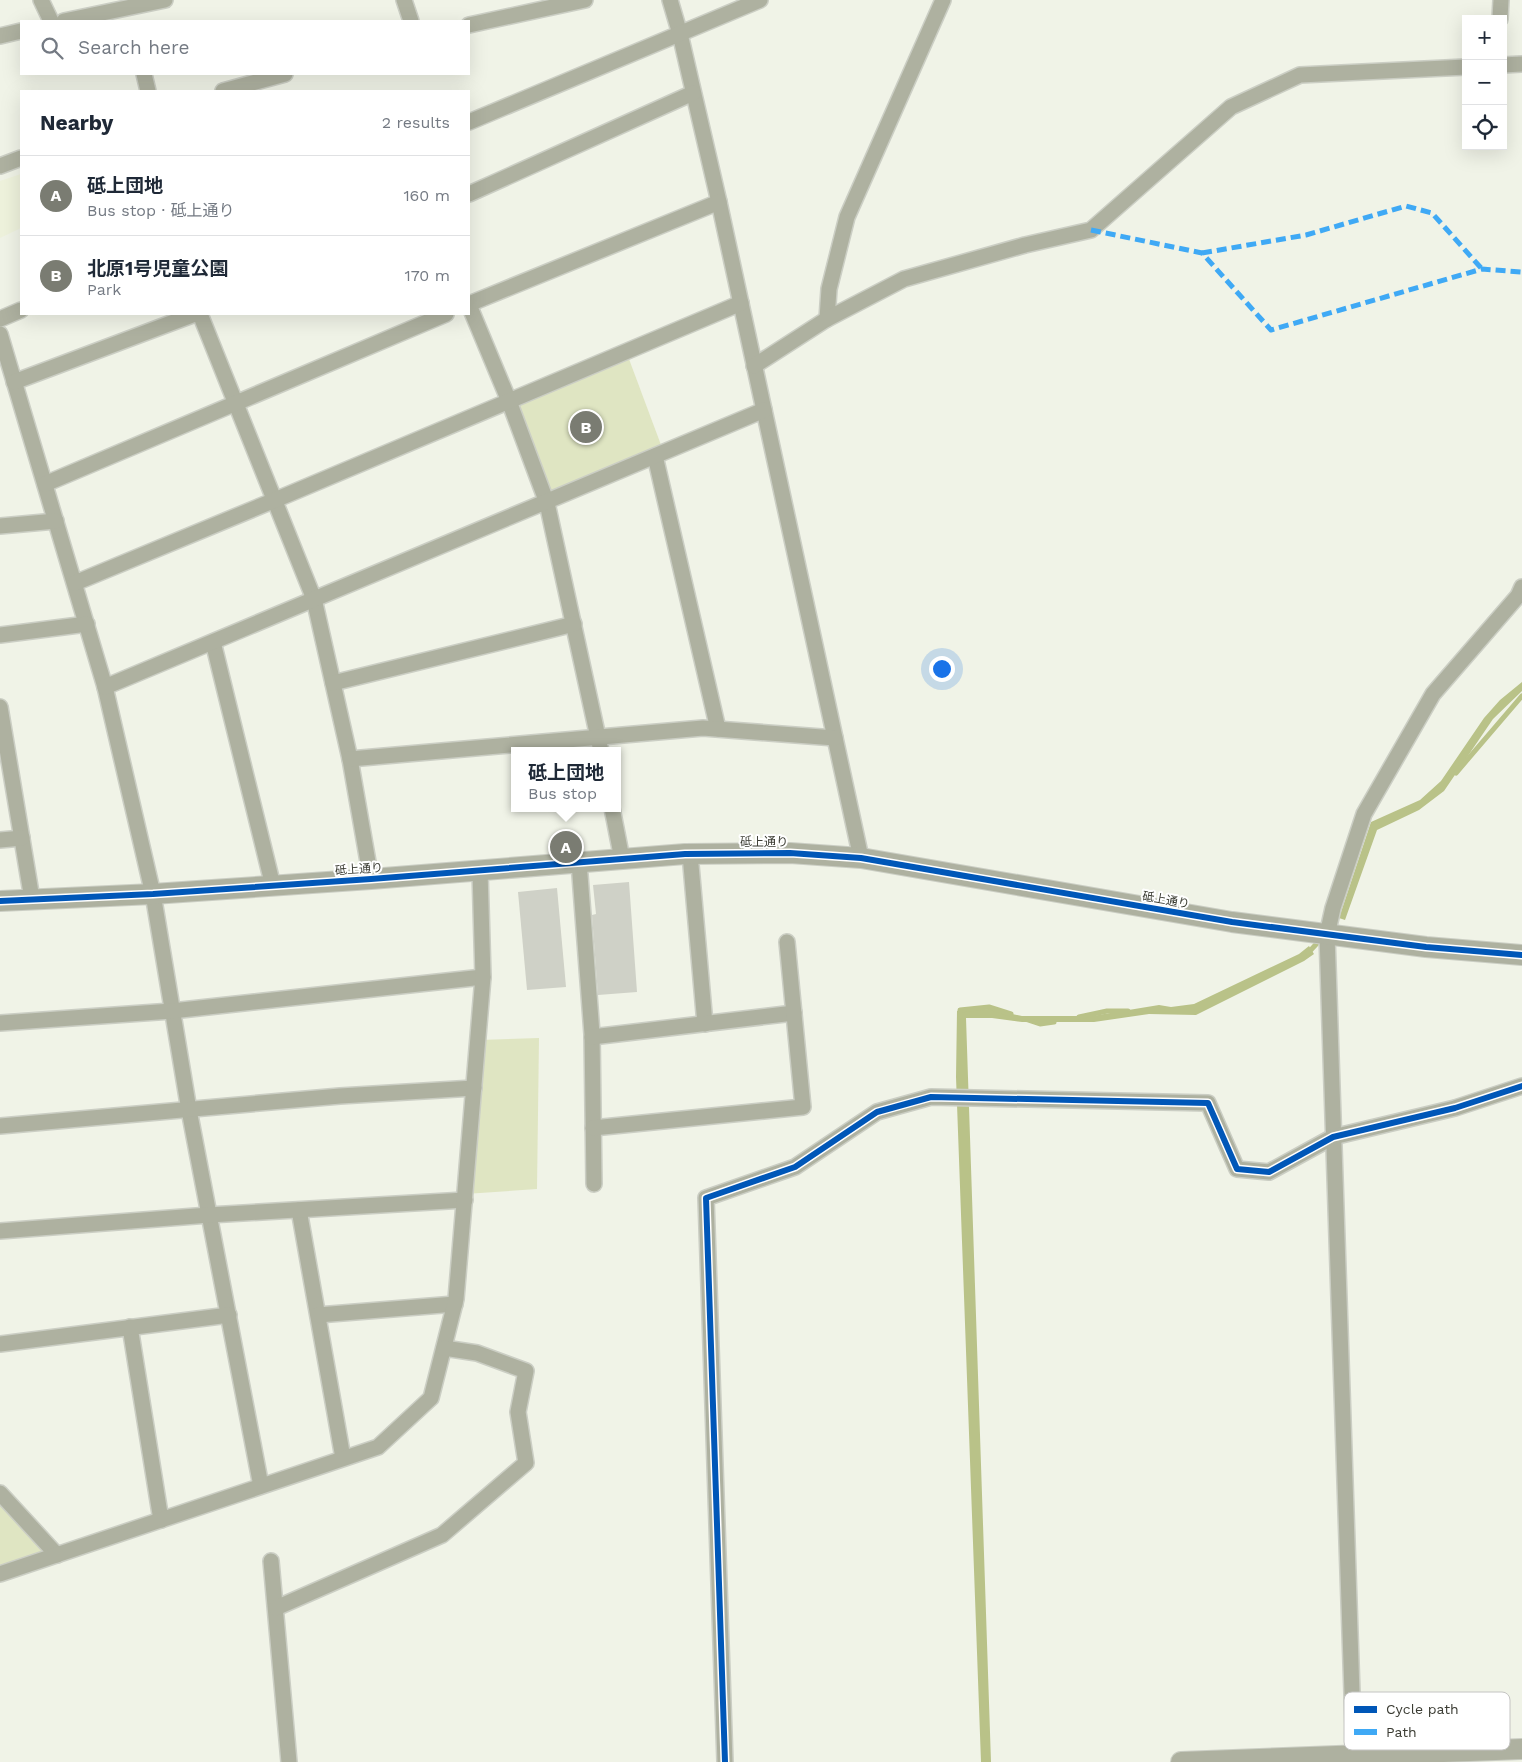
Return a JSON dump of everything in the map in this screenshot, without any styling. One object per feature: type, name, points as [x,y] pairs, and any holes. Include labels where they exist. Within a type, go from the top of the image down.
[{"type":"street","points":[[41,0],[51,20]]},
{"type":"street","points":[[74,20],[127,15],[142,2],[165,0]]},
{"type":"street","points":[[404,0],[411,20]]},
{"type":"street","points":[[470,25],[585,0]]},
{"type":"street","points":[[670,0],[680,34],[719,202],[861,858]]},
{"type":"street","points":[[470,122],[760,0]]},
{"type":"street","points":[[826,319],[829,289],[847,217],[943,0]]},
{"type":"street","points":[[1500,15],[1501,0]]},
{"type":"street","points":[[0,36],[20,31]]},
{"type":"street","points":[[1507,65],[1522,64]]},
{"type":"street","points":[[754,366],[826,319],[904,279],[1025,245],[1091,230],[1231,107],[1300,75],[1462,67]]},
{"type":"street","points":[[144,75],[148,90]]},
{"type":"street","points":[[227,90],[280,75]]},
{"type":"street","points":[[470,194],[694,93]]},
{"type":"street","points":[[0,166],[20,158]]},
{"type":"street","points":[[470,305],[719,202]]},
{"type":"street","points":[[74,583],[741,304]]},
{"type":"street","points":[[470,307],[509,401],[547,503],[600,744]]},
{"type":"street","points":[[0,319],[20,310]]},
{"type":"street","points":[[14,382],[192,315]]},
{"type":"street","points":[[200,315],[314,598],[350,759],[371,879]]},
{"type":"street","points":[[45,484],[444,315]]},
{"type":"street","points":[[0,334],[105,687],[153,894],[189,1110],[261,1486]]},
{"type":"street","points":[[105,687],[314,598],[547,503],[764,410]]},
{"type":"street","points":[[656,456],[718,729]]},
{"type":"street","points":[[0,526],[56,521]]},
{"type":"street","points":[[1352,1692],[1327,935],[1333,908],[1364,814],[1433,694],[1518,596],[1522,587]]},
{"type":"street","points":[[0,635],[87,624]]},
{"type":"street","points":[[333,683],[574,624]]},
{"type":"street","points":[[213,642],[273,886]]},
{"type":"street","points":[[0,707],[32,899]]},
{"type":"street","points":[[550,747],[600,744],[703,728],[835,738]]},
{"type":"street","points":[[350,759],[511,749]]},
{"type":"street","points":[[613,812],[622,859]]},
{"type":"street","points":[[0,840],[22,838]]},
{"type":"street","name":"砥上通り","points":[[0,901],[273,886],[690,854],[790,853],[861,858],[1232,922],[1426,947],[1522,955]]},
{"type":"street","points":[[690,854],[705,1024]]},
{"type":"street","points":[[579,862],[592,1037],[594,1184]]},
{"type":"street","points":[[0,1574],[378,1447],[431,1398],[455,1304],[465,1200],[483,977],[480,870]]},
{"type":"street","points":[[593,1128],[803,1107],[786,942]]},
{"type":"street","points":[[0,1023],[172,1012],[483,977]]},
{"type":"street","points":[[592,1037],[794,1013]]},
{"type":"street","points":[[725,1762],[706,1198],[794,1168],[877,1112],[931,1097],[1208,1102],[1237,1169],[1269,1172],[1333,1138],[1454,1108],[1522,1086]]},
{"type":"street","points":[[0,1126],[340,1096],[474,1088]]},
{"type":"street","points":[[0,1231],[209,1215],[465,1200]]},
{"type":"street","points":[[299,1210],[344,1458]]},
{"type":"street","points":[[318,1315],[455,1304]]},
{"type":"street","points":[[0,1344],[229,1315]]},
{"type":"street","points":[[130,1327],[161,1520]]},
{"type":"street","points":[[276,1608],[442,1535],[526,1463],[518,1412],[526,1371],[477,1353],[444,1348]]},
{"type":"street","points":[[0,1493],[57,1555]]},
{"type":"street","points":[[271,1561],[289,1762]]},
{"type":"street","points":[[1354,1750],[1354,1754]]},
{"type":"street","points":[[1181,1762],[1488,1750]]},
{"type":"shaded area","points":[[20,174],[20,228],[0,238],[0,181]]},
{"type":"shaded area","points":[[626,351],[664,453],[547,503],[509,401]]},
{"type":"shaded area","points":[[1522,682],[1522,691],[1493,719],[1444,791],[1419,810],[1377,830],[1345,920],[1339,918],[1371,822],[1420,800],[1441,781],[1484,718],[1500,700]]},
{"type":"shaded area","points":[[1309,946],[1314,954],[1304,961],[1196,1015],[1149,1014],[1094,1022],[1022,1022],[992,1018],[966,1018],[991,1762],[981,1762],[956,1077],[957,1011],[989,1009],[1022,1016],[1092,1016],[1159,1005],[1171,1007],[1194,1004],[1299,954]]},
{"type":"shaded area","points":[[539,1038],[537,1189],[465,1194],[478,1040]]},
{"type":"shaded area","points":[[0,1493],[57,1555],[0,1574]]},
{"type":"building","points":[[629,882],[637,992],[598,995],[592,915],[596,914],[593,885]]},
{"type":"building","points":[[557,888],[566,987],[527,990],[518,892]]},
{"type":"waterway","points":[[1456,773],[1522,696]]},
{"type":"waterway","points":[[1308,953],[1321,939]]},
{"type":"waterway","points":[[960,1017],[960,1010],[989,1007],[1011,1014]]},
{"type":"waterway","points":[[1079,1017],[1107,1011],[1128,1011]]},
{"type":"waterway","points":[[1028,1020],[1040,1024],[1054,1022]]},
{"type":"marked path","points":[[1202,253],[1306,235],[1406,206],[1432,213],[1482,269]]},
{"type":"marked path","points":[[1091,230],[1202,253],[1271,330],[1482,269],[1522,272]]},
{"type":"cycle path","points":[[0,901],[153,894],[685,854],[790,853],[861,858],[1232,922],[1426,947],[1522,955]]},
{"type":"cycle path","points":[[725,1762],[706,1198],[795,1167],[877,1112],[931,1097],[1208,1103],[1237,1169],[1269,1172],[1333,1137],[1455,1108],[1522,1086]]},
{"type":"place","name":"北原1号児童公園","points":[[586,427]]},
{"type":"place","name":"砥上団地","points":[[566,847]]}]
